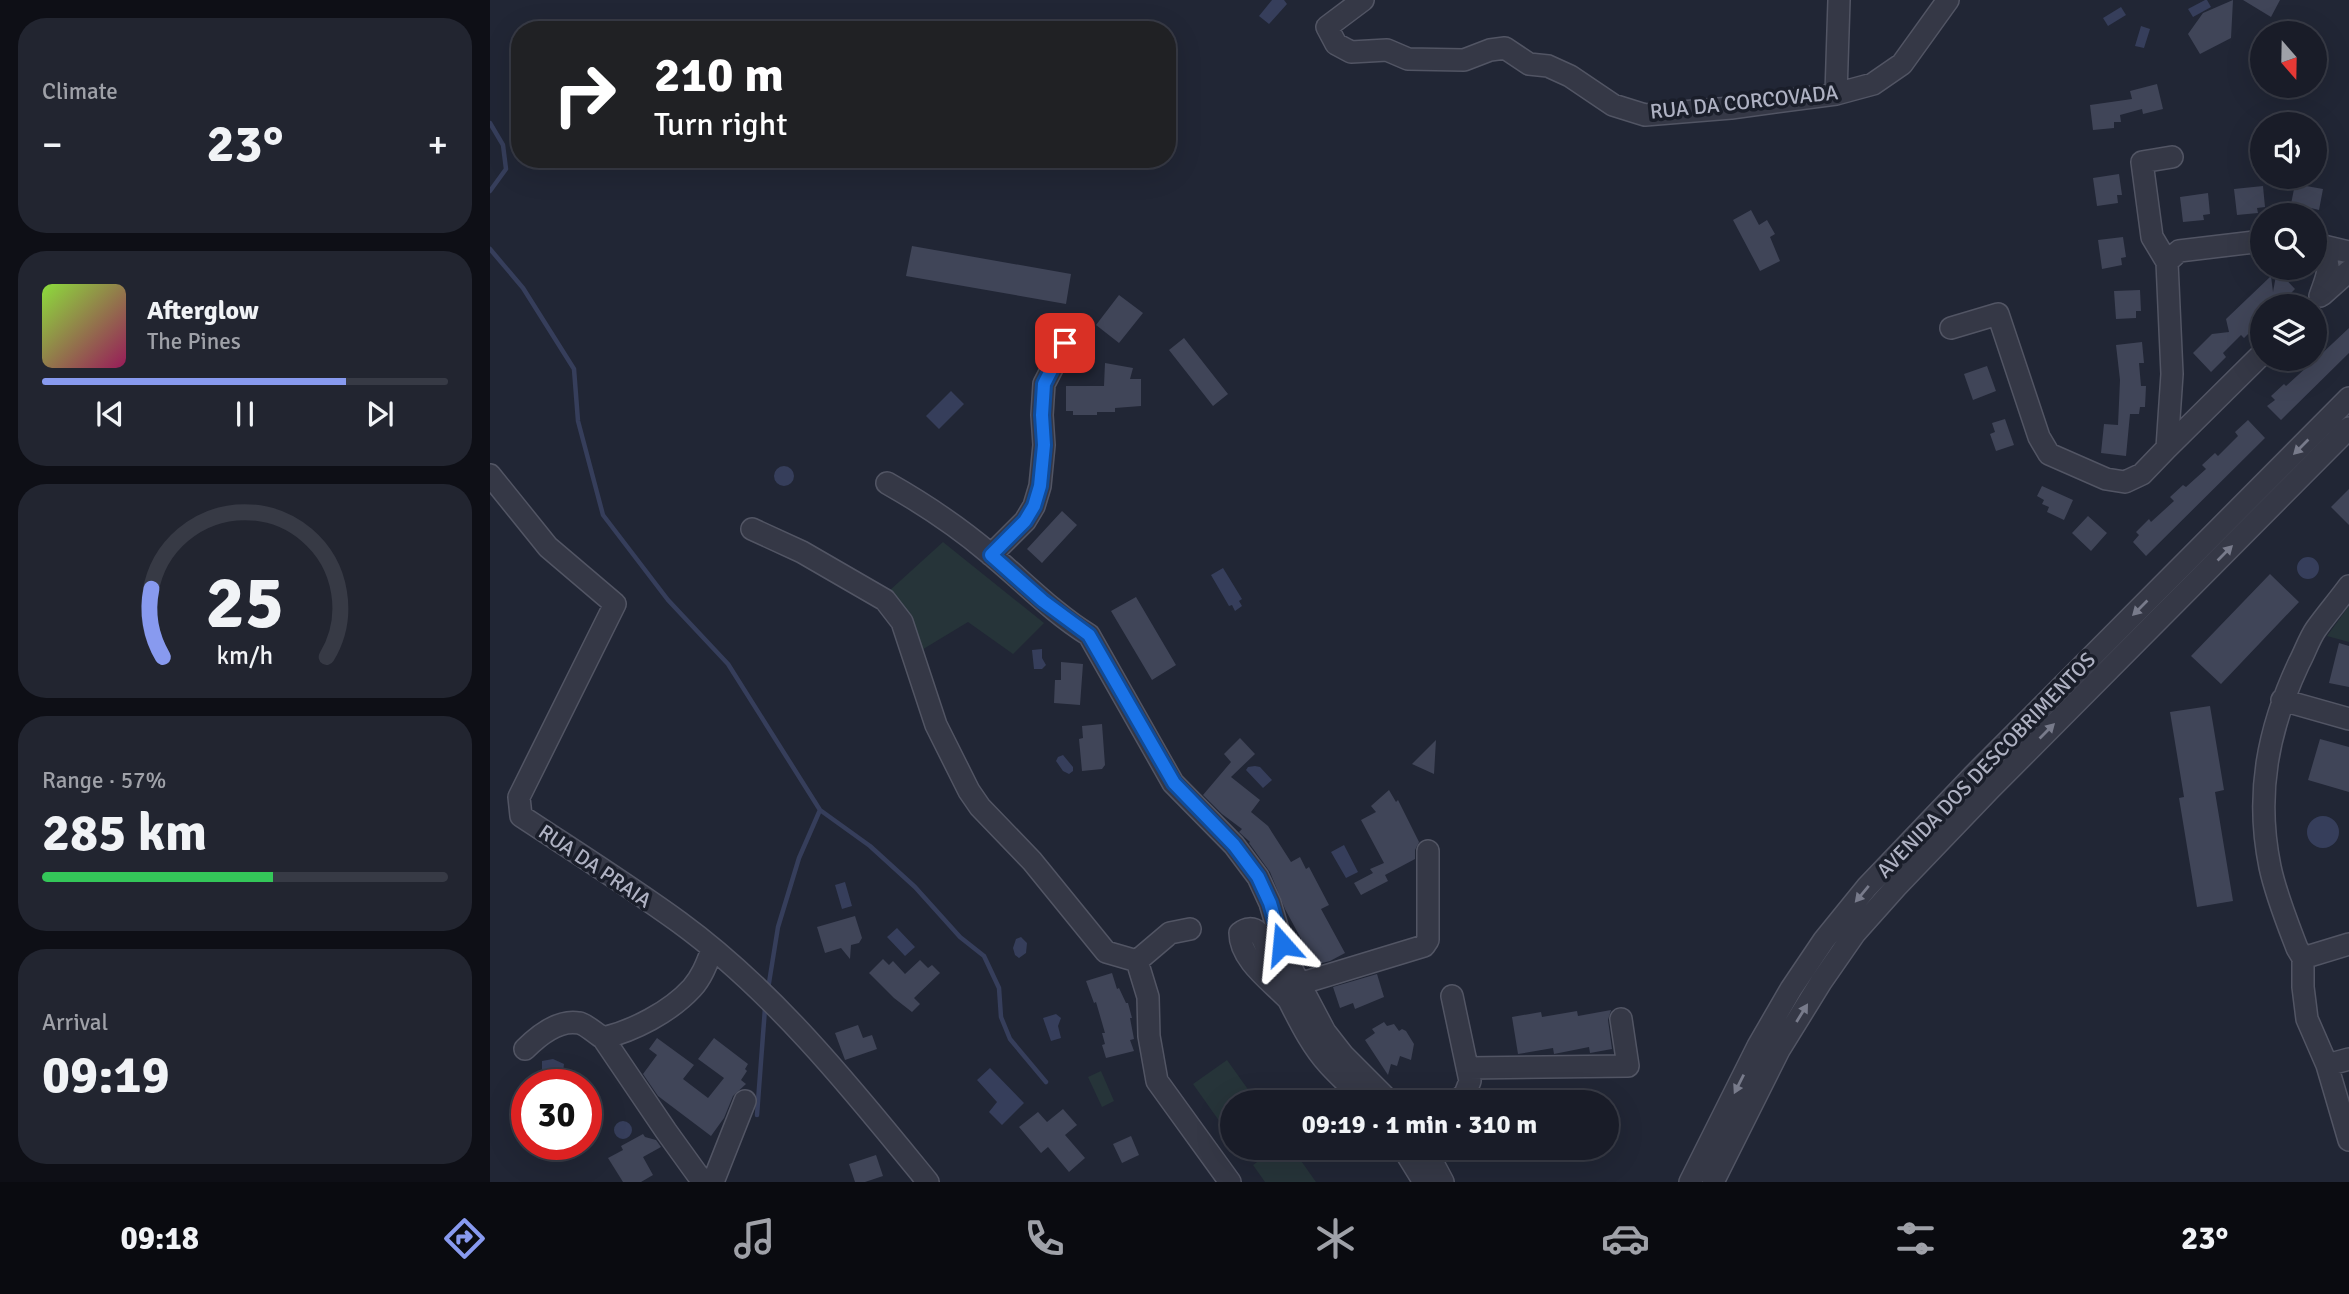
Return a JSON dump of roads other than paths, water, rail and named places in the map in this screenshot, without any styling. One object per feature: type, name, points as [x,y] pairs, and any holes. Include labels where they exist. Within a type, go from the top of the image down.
[{"type":"street","name":"RUA DA CORCOVADA","points":[[1363,0],[1327,27],[1336,44],[1352,52],[1387,50],[1408,59],[1464,60],[1490,50],[1505,48],[1529,64],[1548,66],[1570,76],[1613,105],[1645,115],[1731,108],[1836,94],[1873,84],[1902,64],[1948,0]]},
{"type":"street","points":[[1836,94],[1839,0]]},
{"type":"street","points":[[2166,449],[2172,374],[2167,262],[2152,237],[2142,162],[2172,157]]},
{"type":"street","points":[[2167,262],[2179,251],[2250,242]]},
{"type":"street","points":[[2327,247],[2349,252]]},
{"type":"street","points":[[2323,294],[2349,271]]},
{"type":"street","points":[[1951,328],[1998,314],[2039,437],[2049,454],[2106,480],[2124,482],[2143,474],[2250,366]]},
{"type":"street","points":[[991,555],[1025,521],[1034,506],[1040,486],[1044,445],[1044,384],[1065,343]]},
{"type":"street","name":"AVENIDA DOS DESCOBRIMENTOS","points":[[1690,1182],[1758,1046],[1791,989],[1824,940],[1867,887],[1973,776],[2349,398]]},
{"type":"street","name":"AVENIDA DOS DESCOBRIMENTOS","points":[[1713,1182],[1779,1050],[1855,933],[1990,789],[2349,428]]},
{"type":"street","name":"RUA DA PRAIA","points":[[490,475],[548,547],[615,604],[519,797],[521,816],[680,923],[766,997],[850,1086],[928,1182]]},
{"type":"street","points":[[887,483],[936,511],[1051,608],[1089,635],[1174,783],[1234,845],[1258,877],[1270,903],[1308,1036],[1328,1064],[1355,1090]]},
{"type":"street","points":[[752,529],[802,552],[885,600],[902,622],[936,725],[969,791],[1032,861],[1106,952],[1137,961]]},
{"type":"street","points":[[2349,586],[2315,632],[2281,701],[2265,771],[2264,828],[2270,867],[2278,895],[2303,958],[2307,1019],[2327,1065],[2349,1140]]},
{"type":"street","points":[[2281,701],[2349,719]]},
{"type":"street","points":[[1294,992],[1424,946],[1428,940],[1428,851]]},
{"type":"street","points":[[1137,961],[1149,948],[1170,933],[1190,929]]},
{"type":"street","points":[[2303,958],[2349,944]]},
{"type":"street","points":[[603,1038],[627,1032],[657,1016],[692,989],[712,950]]},
{"type":"street","points":[[1137,961],[1147,997],[1149,1036],[1157,1081],[1230,1182]]},
{"type":"street","points":[[1294,992],[1343,1055],[1378,1090]]},
{"type":"street","points":[[1452,996],[1468,1068],[1470,1081],[1467,1090]]},
{"type":"street","points":[[1468,1068],[1628,1066],[1621,1019]]},
{"type":"street","points":[[524,1049],[558,1025],[580,1023],[603,1038],[666,1131],[697,1174],[706,1182]]},
{"type":"street","points":[[2327,1065],[2349,1059]]},
{"type":"street","points":[[713,1182],[745,1101]]},
{"type":"street","points":[[1410,1160],[1424,1182]]},
{"type":"street","points":[[1431,1160],[1443,1182]]},
{"type":"water","points":[[1272,0],[1284,0],[1287,4],[1269,24],[1259,16]]},
{"type":"water","points":[[2205,0],[2211,7],[2193,17],[2188,9]]},
{"type":"water","points":[[2121,7],[2126,15],[2108,26],[2103,18]]},
{"type":"water","points":[[2141,26],[2150,29],[2144,48],[2135,46]]},
{"type":"water","points":[[951,391],[964,404],[939,429],[926,416]]},
{"type":"water","points":[[780,466],[788,466],[794,476],[788,486],[780,486],[774,480],[774,472]]},
{"type":"water","points":[[2308,557],[2318,564],[2319,568],[2312,578],[2308,579],[2298,572],[2297,568],[2304,558]]},
{"type":"water","points":[[1223,568],[1242,599],[1239,601],[1242,606],[1235,611],[1232,605],[1229,606],[1211,575]]},
{"type":"water","points":[[1042,649],[1042,658],[1046,665],[1042,669],[1034,669],[1032,650]]},
{"type":"water","points":[[1063,755],[1073,767],[1069,774],[1063,771],[1056,761]]},
{"type":"water","points":[[1260,767],[1272,780],[1263,788],[1246,770]]},
{"type":"water","points":[[2323,816],[2334,821],[2339,832],[2334,843],[2323,848],[2312,843],[2307,832],[2312,821]]},
{"type":"water","points":[[1344,845],[1358,872],[1346,878],[1331,852]]},
{"type":"water","points":[[845,882],[852,906],[842,909],[835,885]]},
{"type":"water","points":[[897,928],[915,947],[905,956],[887,937]]},
{"type":"water","points":[[1021,937],[1027,943],[1026,953],[1019,958],[1013,948],[1016,939]]},
{"type":"water","points":[[1056,1014],[1061,1018],[1058,1026],[1061,1038],[1051,1041],[1043,1018]]},
{"type":"water","points":[[553,1059],[564,1064],[563,1069],[542,1069],[542,1061]]},
{"type":"water","points":[[990,1068],[1024,1103],[1002,1125],[989,1112],[997,1102],[977,1080]]},
{"type":"water","points":[[623,1121],[631,1126],[632,1130],[627,1138],[623,1139],[615,1134],[614,1130],[619,1122]]},
{"type":"waterway","points":[[490,123],[503,145],[506,169],[490,191]]},
{"type":"waterway","points":[[490,249],[523,288],[574,369],[578,421],[603,515],[668,600],[728,664],[820,810],[799,858],[778,927],[768,989]]},
{"type":"waterway","points":[[820,810],[870,846],[915,887],[960,937],[984,956],[999,988],[1001,1017],[1010,1039],[1046,1082]]},
{"type":"waterway","points":[[757,1115],[765,1008]]}]
